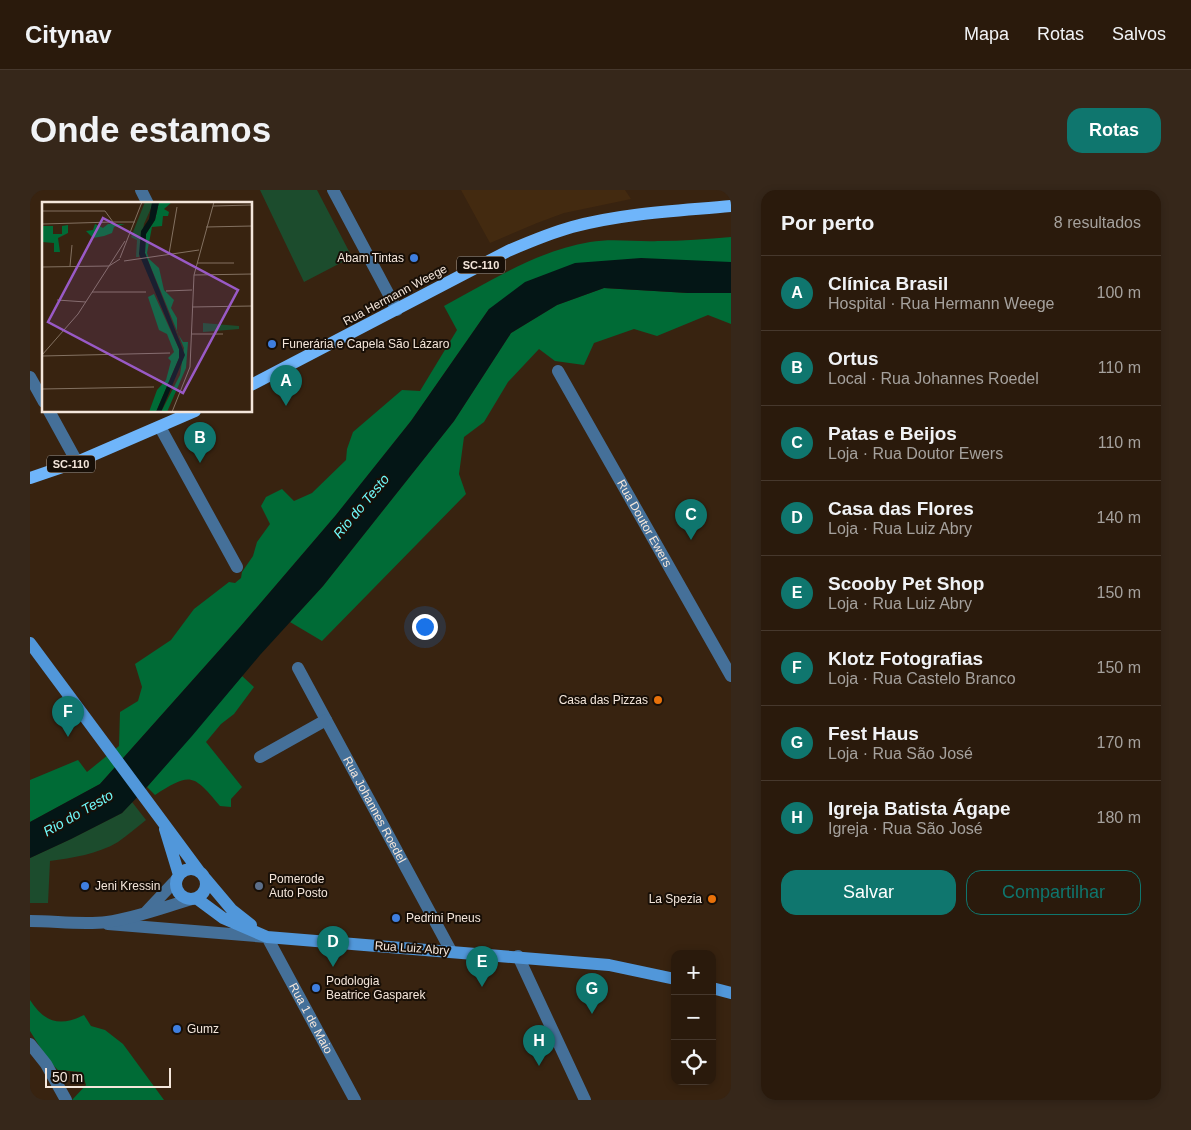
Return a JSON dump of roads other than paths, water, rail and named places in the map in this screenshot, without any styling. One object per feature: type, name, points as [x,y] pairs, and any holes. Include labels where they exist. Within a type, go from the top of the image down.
[{"type":"main road","name":"Rua Hermann Weege","points":[[252,384],[508,251],[537,238],[601,220],[731,206]]},
{"type":"main road","name":"SC-110","points":[[30,478],[77,462],[193,412]]},
{"type":"main road","points":[[32,648],[202,874],[232,910],[267,937]]},
{"type":"main road","points":[[162,820],[178,877],[176,886],[179,893],[185,898],[194,898],[203,893],[205,890],[202,874]]},
{"type":"main road","points":[[178,877],[188,869],[202,874]]},
{"type":"main road","name":"Rua Luiz Abry","points":[[194,898],[223,918],[267,937],[518,956],[609,965],[671,978]]},
{"type":"main road","points":[[716,989],[731,993]]},
{"type":"street","points":[[141,190],[147,202]]},
{"type":"street","points":[[333,190],[397,310]]},
{"type":"street","name":"Rua Doutor Ewers","points":[[558,371],[731,676]]},
{"type":"street","points":[[30,377],[42,398]]},
{"type":"street","points":[[50,412],[77,462]]},
{"type":"street","points":[[160,427],[237,567]]},
{"type":"street","name":"Rua Johannes Roedel","points":[[298,668],[451,951]]},
{"type":"street","points":[[260,757],[326,720]]},
{"type":"street","points":[[145,913],[178,877]]},
{"type":"street","points":[[91,923],[125,918],[194,898]]},
{"type":"street","points":[[30,921],[91,923],[267,937]]},
{"type":"street","name":"Rua 1 de Maio","points":[[267,937],[355,1100]]},
{"type":"street","points":[[518,956],[585,1100]]},
{"type":"street","points":[[30,1044],[46,1064],[66,1100]]},
{"type":"water","name":"Rio do Testo","points":[[641,258],[731,262],[731,293],[688,293],[604,288],[557,305],[511,333],[454,421],[323,586],[260,655],[147,787],[122,813],[30,858],[30,822],[100,784],[240,627],[336,515],[411,421],[489,309],[525,282],[575,263]]},
{"type":"place","name":"Abam Tintas","points":[[414,258]]},
{"type":"place","name":"Funerária e Capela São Lázaro","points":[[272,344]]},
{"type":"place","name":"Clínica Brasil","points":[[286,406]]},
{"type":"place","name":"Ortus","points":[[200,463]]},
{"type":"place","name":"Patas e Beijos","points":[[691,540]]},
{"type":"place","name":"Casa das Pizzas","points":[[658,700]]},
{"type":"place","name":"Klotz Fotografias","points":[[68,737]]},
{"type":"place","name":"Jeni Kressin","points":[[85,886]]},
{"type":"place","name":"Pomerode Auto Posto","points":[[259,886]]},
{"type":"place","name":"La Spezia","points":[[712,899]]},
{"type":"place","name":"Pedrini Pneus","points":[[396,918]]},
{"type":"place","name":"Casa das Flores","points":[[333,967]]},
{"type":"place","name":"Scooby Pet Shop","points":[[482,987]]},
{"type":"place","name":"Podologia Beatrice Gasparek","points":[[316,988]]},
{"type":"place","name":"Fest Haus","points":[[592,1014]]},
{"type":"place","name":"Gumz","points":[[177,1029]]},
{"type":"place","name":"Igreja Batista Ágape","points":[[539,1066]]}]
